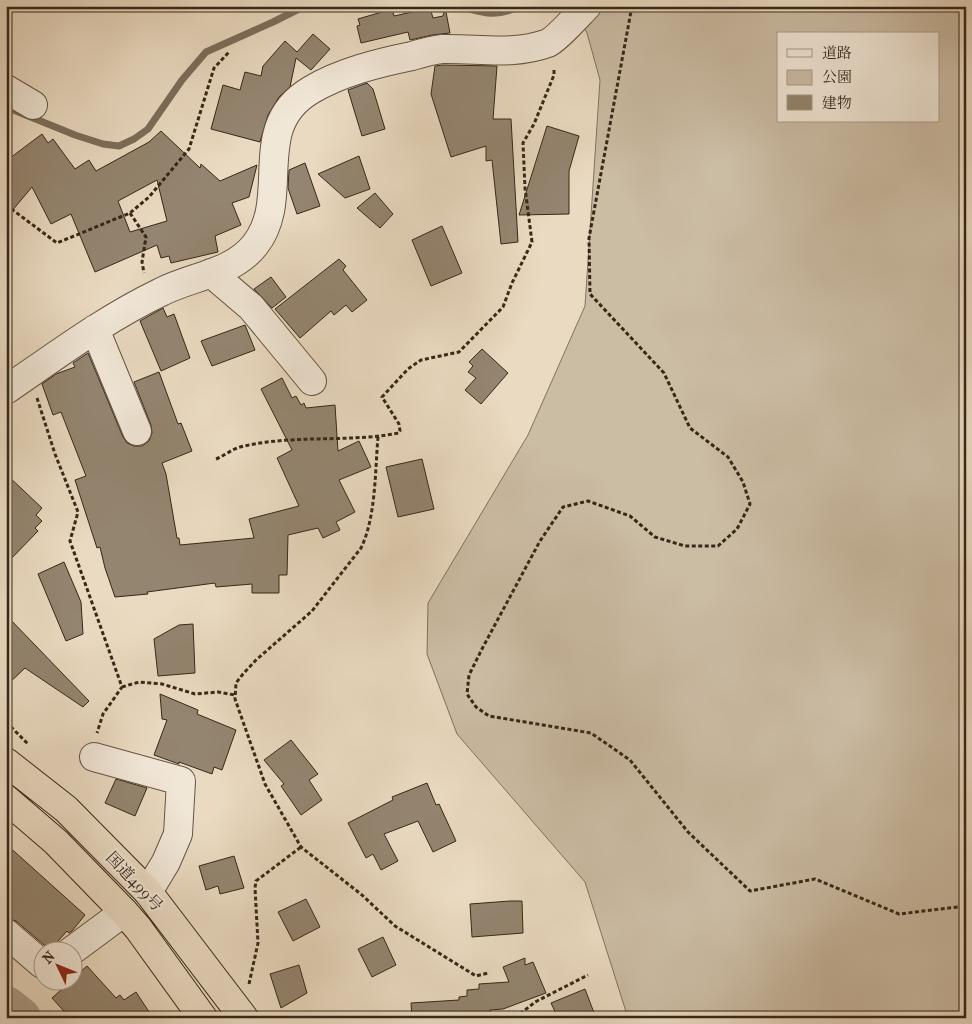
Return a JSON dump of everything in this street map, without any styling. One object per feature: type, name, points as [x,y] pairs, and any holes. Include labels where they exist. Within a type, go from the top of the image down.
[{"type":"highway","name":"国道499号","points":[[6,762],[66,809],[148,892],[245,1005]]},
{"type":"highway","name":"国道499号","points":[[6,799],[56,842],[124,912],[138,928],[203,1018]]},
{"type":"street","points":[[6,390],[95,329],[149,298],[162,291],[239,261],[254,246],[267,228],[271,209],[274,148],[277,131],[285,115],[296,101],[310,91],[330,80],[356,71],[440,49],[514,51],[550,42],[587,6]]},
{"type":"street","points":[[6,89],[33,105]]},
{"type":"street","points":[[211,273],[251,307],[312,381]]},
{"type":"street","points":[[95,329],[137,431]]},
{"type":"street","points":[[94,757],[181,782],[178,834],[166,862],[148,892]]},
{"type":"street","points":[[82,943],[124,912]]},
{"type":"street","points":[[6,934],[32,956]]},
{"type":"path","points":[[632,6],[589,238],[590,294],[664,374],[690,428],[728,457],[743,482],[750,504],[737,529],[718,546],[685,546],[655,537],[630,516],[588,501],[563,508],[540,541],[483,647],[469,675],[467,694],[476,707],[489,716],[591,733],[630,760],[688,832],[750,892],[816,879],[899,914],[966,906]]},
{"type":"path","points":[[216,460],[239,448],[296,440],[378,437],[399,433],[399,424],[382,397],[408,369],[421,360],[459,352],[503,307],[532,242],[525,188],[523,143],[534,124],[554,74],[558,35]]},
{"type":"path","points":[[6,205],[57,243],[130,214],[149,197],[189,149],[214,68],[229,52]]},
{"type":"path","points":[[130,214],[146,237],[142,262],[149,298]]},
{"type":"path","points":[[30,374],[55,454],[78,512],[70,541],[122,687]]},
{"type":"path","points":[[378,437],[369,523],[366,538],[361,548],[312,611],[256,660],[243,674],[236,683],[237,704],[265,784],[301,847],[362,895],[394,926],[476,976],[488,973]]},
{"type":"path","points":[[94,757],[92,752],[103,714],[122,687],[139,682],[162,684],[194,694],[218,692],[236,695]]},
{"type":"path","points":[[245,1005],[258,943],[256,881],[301,847]]},
{"type":"path","points":[[515,1018],[535,1002],[588,975]]},
{"type":"green space","points":[[573,6],[966,6],[966,1018],[628,1018],[585,882],[457,734],[427,654],[428,603],[528,435],[585,306],[600,80],[587,33]]},
{"type":"building","points":[[430,8],[433,18],[443,16],[444,12],[446,12],[450,33],[410,40],[408,32],[361,43],[357,26],[360,25],[358,19],[392,9],[394,16]]},
{"type":"building","points":[[313,34],[330,49],[311,70],[296,58],[290,87],[279,97],[268,115],[260,142],[211,129],[223,85],[240,90],[245,72],[261,76],[263,66],[285,41],[297,52]]},
{"type":"building","points":[[435,66],[497,66],[493,119],[511,119],[518,242],[501,244],[492,160],[486,161],[486,146],[451,157],[431,94]]},
{"type":"building","points":[[367,83],[373,89],[385,129],[362,136],[348,90]]},
{"type":"building","points":[[547,126],[579,136],[569,171],[569,214],[519,215]]},
{"type":"building","points":[[161,131],[200,168],[201,164],[220,181],[257,165],[249,197],[232,203],[241,225],[215,236],[218,252],[171,263],[169,256],[161,258],[157,245],[95,272],[71,214],[51,224],[32,187],[6,218],[6,161],[42,134],[48,143],[53,139],[75,169],[89,160],[96,171],[149,142]],"holes":[[[157,180],[167,221],[130,232],[118,201]]]},
{"type":"building","points":[[359,156],[370,189],[345,198],[318,174]]},
{"type":"building","points":[[305,163],[320,206],[297,214],[288,188],[289,170]]},
{"type":"building","points":[[375,193],[393,214],[380,228],[357,208]]},
{"type":"building","points":[[442,226],[462,273],[431,286],[412,240]]},
{"type":"building","points":[[339,259],[346,266],[343,270],[367,300],[352,312],[346,305],[334,315],[331,311],[300,338],[275,309]]},
{"type":"building","points":[[271,277],[286,297],[272,308],[254,289]]},
{"type":"building","points":[[163,308],[167,317],[174,314],[190,358],[161,371],[140,321]]},
{"type":"building","points":[[245,325],[255,350],[212,366],[201,341]]},
{"type":"building","points":[[482,349],[508,373],[481,404],[465,390],[476,378],[468,372],[473,366],[469,362]]},
{"type":"building","points":[[88,353],[123,437],[127,443],[134,446],[142,446],[149,441],[152,433],[151,425],[134,382],[159,372],[178,424],[181,423],[192,451],[162,463],[166,474],[177,538],[179,538],[180,545],[254,538],[249,519],[299,506],[277,458],[292,450],[261,389],[282,378],[292,398],[296,396],[301,405],[304,403],[306,408],[335,405],[338,451],[359,441],[371,467],[339,480],[355,512],[336,522],[340,530],[323,538],[318,528],[288,535],[287,575],[279,575],[279,593],[252,593],[252,584],[216,587],[215,583],[147,592],[148,594],[115,597],[100,547],[97,548],[75,480],[86,476],[61,412],[53,415],[42,384],[56,374],[75,367],[73,363]]},
{"type":"building","points":[[422,459],[434,509],[398,517],[386,467]]},
{"type":"building","points":[[6,474],[42,508],[36,515],[42,521],[35,528],[38,531],[6,564]]},
{"type":"building","points":[[64,562],[81,602],[83,634],[66,641],[38,574]]},
{"type":"building","points":[[6,615],[89,701],[83,707],[25,668],[6,686]]},
{"type":"building","points":[[193,624],[195,673],[158,676],[154,639],[179,625]]},
{"type":"building","points":[[160,694],[198,710],[197,714],[236,730],[222,770],[214,767],[212,774],[154,755],[167,720],[162,719]]},
{"type":"building","points":[[291,740],[318,774],[309,780],[322,800],[301,815],[281,786],[284,784],[264,760]]},
{"type":"building","points":[[116,779],[147,788],[135,816],[105,803]]},
{"type":"building","points":[[427,783],[436,805],[439,804],[456,841],[433,852],[418,821],[384,834],[398,861],[381,870],[373,854],[366,858],[348,823],[393,800],[392,797]]},
{"type":"building","points":[[6,844],[85,915],[72,931],[69,933],[67,931],[57,942],[41,942],[16,921],[6,918]]},
{"type":"building","points":[[234,856],[244,888],[220,894],[218,886],[206,890],[199,866]]},
{"type":"building","points":[[306,899],[320,927],[293,941],[278,912]]},
{"type":"building","points":[[522,901],[523,933],[472,937],[470,904]]},
{"type":"building","points":[[383,937],[396,965],[372,977],[358,949]]},
{"type":"building","points":[[525,958],[525,965],[533,962],[546,993],[503,1009],[490,1010],[491,1018],[412,1018],[411,1003],[459,1000],[459,997],[467,996],[467,990],[479,989],[479,984],[509,982],[503,967]]},
{"type":"building","points":[[299,965],[307,993],[281,1008],[270,974]]},
{"type":"building","points":[[87,966],[116,998],[120,995],[124,1000],[136,992],[153,1018],[70,1018],[52,998],[59,992],[82,992],[82,970]]},
{"type":"building","points":[[585,989],[596,1018],[558,1018],[551,1003]]},
{"type":"waterway","points":[[6,107],[75,135],[103,144],[119,146],[134,139],[148,129],[182,80],[206,52],[305,6]]},
{"type":"waterway","points":[[459,6],[490,13],[504,12],[521,6]]},
{"type":"waterway","points":[[6,1007],[20,1018]]}]
